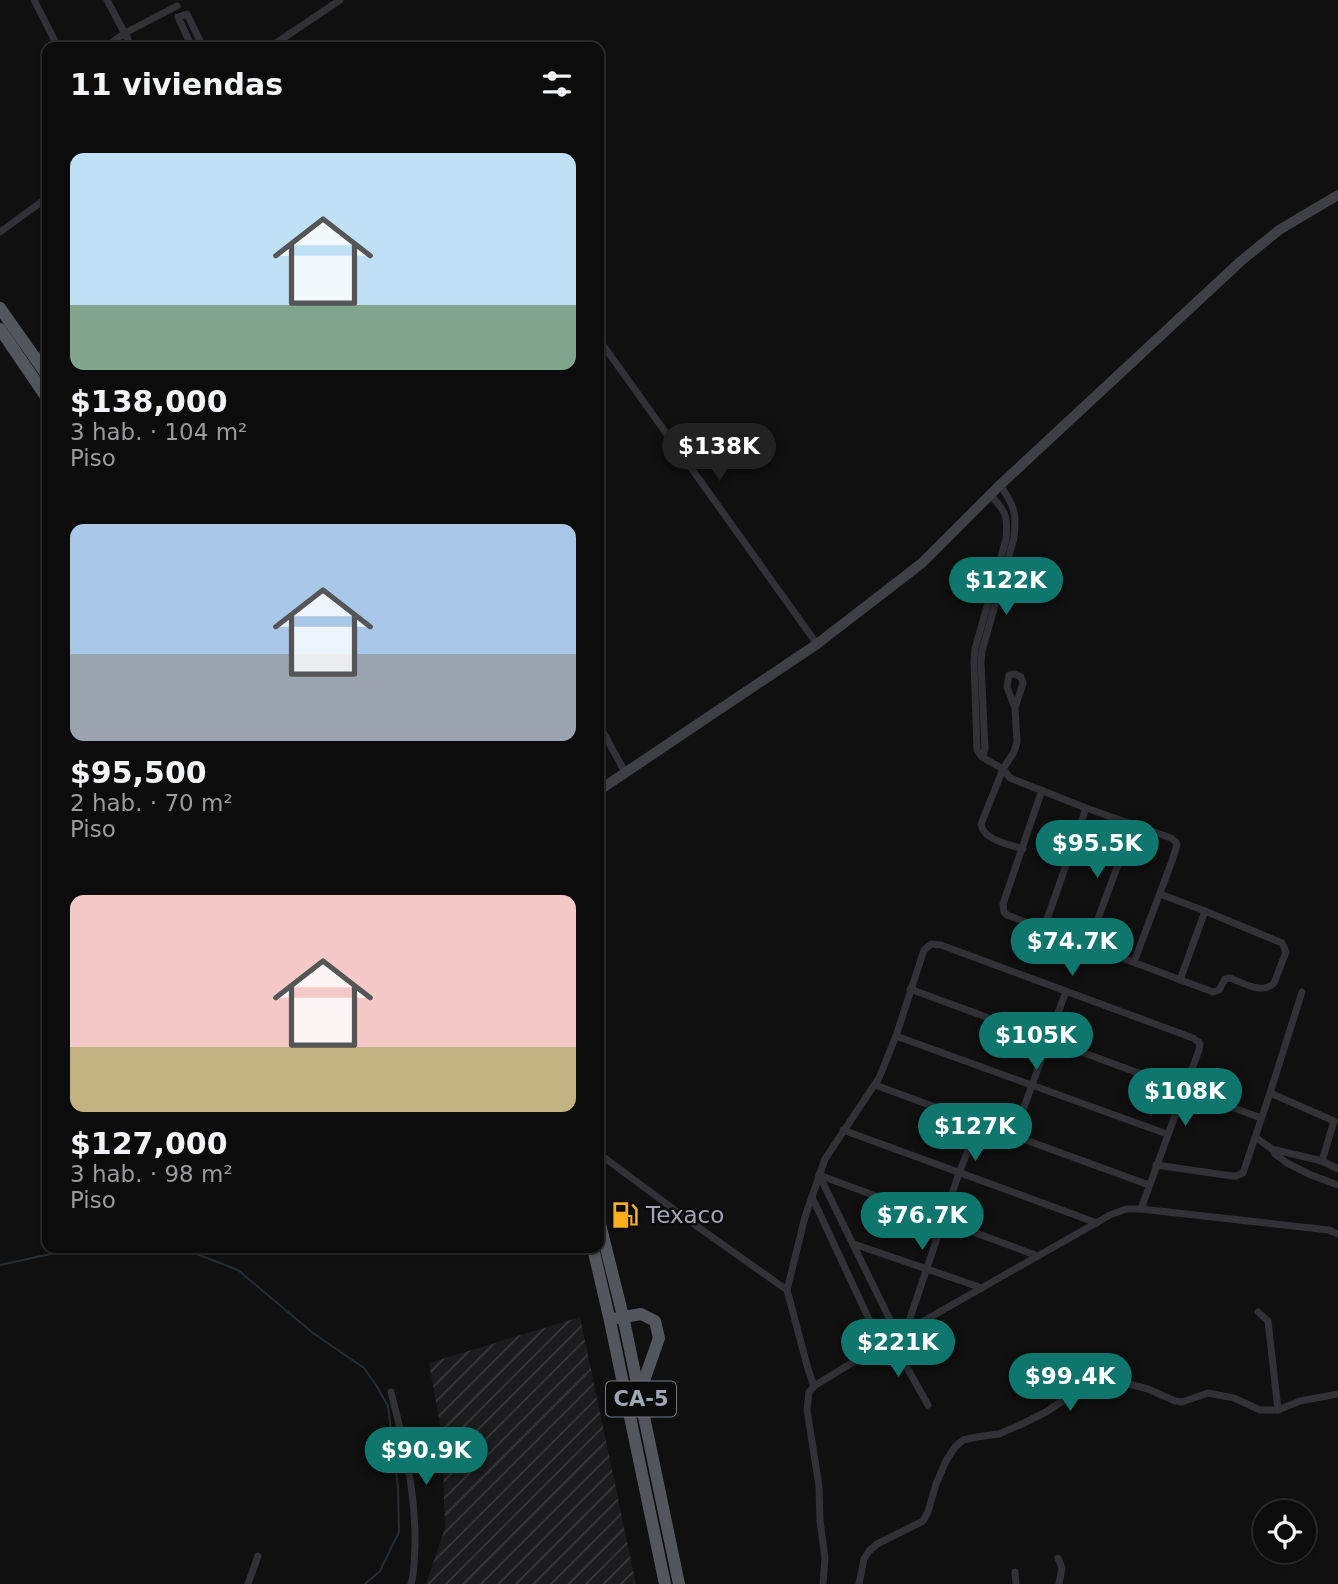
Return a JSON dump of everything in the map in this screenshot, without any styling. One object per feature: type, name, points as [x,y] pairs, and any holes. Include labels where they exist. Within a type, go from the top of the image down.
[{"type":"highway","points":[[0,308],[41,355]]},
{"type":"highway","points":[[0,329],[42,391]]},
{"type":"highway","points":[[11,345],[42,384]]},
{"type":"highway","name":"CA-5","points":[[604,1240],[623,1316],[679,1584]]},
{"type":"highway","name":"CA-5","points":[[594,1253],[665,1584]]},
{"type":"highway","points":[[610,1321],[641,1314],[655,1321],[659,1338],[639,1393]]},
{"type":"main road","points":[[604,787],[817,645],[922,563],[1000,485],[1241,261],[1279,230],[1338,195]]},
{"type":"street","points":[[34,0],[55,42]]},
{"type":"street","points":[[107,0],[130,42]]},
{"type":"street","points":[[277,42],[340,0]]},
{"type":"street","points":[[112,42],[175,3],[200,42]]},
{"type":"street","points":[[182,16],[190,42]]},
{"type":"street","points":[[0,232],[42,202]]},
{"type":"street","points":[[604,346],[817,645]]},
{"type":"street","points":[[982,757],[985,749],[982,651],[1017,519],[1014,507],[1000,485]]},
{"type":"street","points":[[990,495],[1006,512],[1008,523],[974,662],[977,750],[982,757],[1003,769],[1010,778],[1176,842],[1134,962]]},
{"type":"street","points":[[1015,708],[1017,742],[981,824],[990,837],[1023,849]]},
{"type":"street","points":[[604,734],[625,772]]},
{"type":"street","points":[[1042,790],[1003,908],[1007,915],[1213,992],[1219,990],[1225,979],[1230,978],[1261,989],[1267,989],[1274,983],[1286,952],[1285,946],[1279,941],[1160,894]]},
{"type":"street","points":[[1044,928],[1086,808]]},
{"type":"street","points":[[1088,944],[1133,825]]},
{"type":"street","points":[[1180,980],[1205,911]]},
{"type":"street","points":[[814,1386],[787,1290],[811,1197],[825,1158],[875,1085],[896,1036],[924,950],[931,944],[941,945],[1066,991],[1200,1043],[1141,1209]]},
{"type":"street","points":[[911,989],[1261,1118]]},
{"type":"street","points":[[1014,1135],[1066,991]]},
{"type":"street","points":[[1156,1165],[1236,1177],[1243,1173],[1302,992]]},
{"type":"street","points":[[896,1036],[1167,1135]]},
{"type":"street","points":[[875,1085],[1149,1185]]},
{"type":"street","points":[[1270,1093],[1334,1121],[1322,1161]]},
{"type":"street","points":[[906,1331],[979,1122]]},
{"type":"street","points":[[843,1130],[1097,1223]]},
{"type":"street","points":[[1255,1137],[1272,1149],[1322,1161],[1338,1169]]},
{"type":"street","points":[[1272,1149],[1287,1163],[1338,1185]]},
{"type":"street","points":[[604,1157],[787,1290]]},
{"type":"street","points":[[819,1175],[1038,1256]]},
{"type":"street","points":[[819,1175],[928,1405]]},
{"type":"street","points":[[811,1197],[881,1345]]},
{"type":"street","points":[[823,1584],[825,1558],[819,1486],[807,1410],[809,1391],[814,1386],[894,1337],[1110,1215],[1126,1209],[1329,1230],[1338,1234]]},
{"type":"street","points":[[854,1244],[982,1288]]},
{"type":"street","points":[[1258,1312],[1268,1321],[1278,1410]]},
{"type":"street","points":[[859,1584],[864,1559],[869,1551],[877,1544],[922,1521],[928,1513],[946,1461],[963,1440],[999,1434],[1022,1424],[1046,1412],[1080,1389],[1118,1381],[1148,1389],[1175,1401],[1182,1402],[1208,1393],[1234,1398],[1260,1410],[1278,1410],[1300,1401],[1338,1394]]},
{"type":"street","points":[[391,1392],[408,1458],[413,1498],[415,1566],[411,1584]]},
{"type":"street","points":[[248,1584],[258,1556]]},
{"type":"street","points":[[1058,1559],[1062,1568],[1059,1584]]},
{"type":"street","points":[[1015,1572],[1016,1584]]},
{"type":"shaded area","points":[[580,1317],[636,1584],[426,1584],[445,1528],[442,1436],[429,1363]]},
{"type":"waterway","points":[[0,1265],[55,1253]]},
{"type":"waterway","points":[[194,1253],[238,1270],[313,1333],[364,1368],[388,1406],[398,1487],[399,1532],[380,1571],[365,1584]]},
{"type":"place","name":"Texaco","points":[[625,1215]]}]
